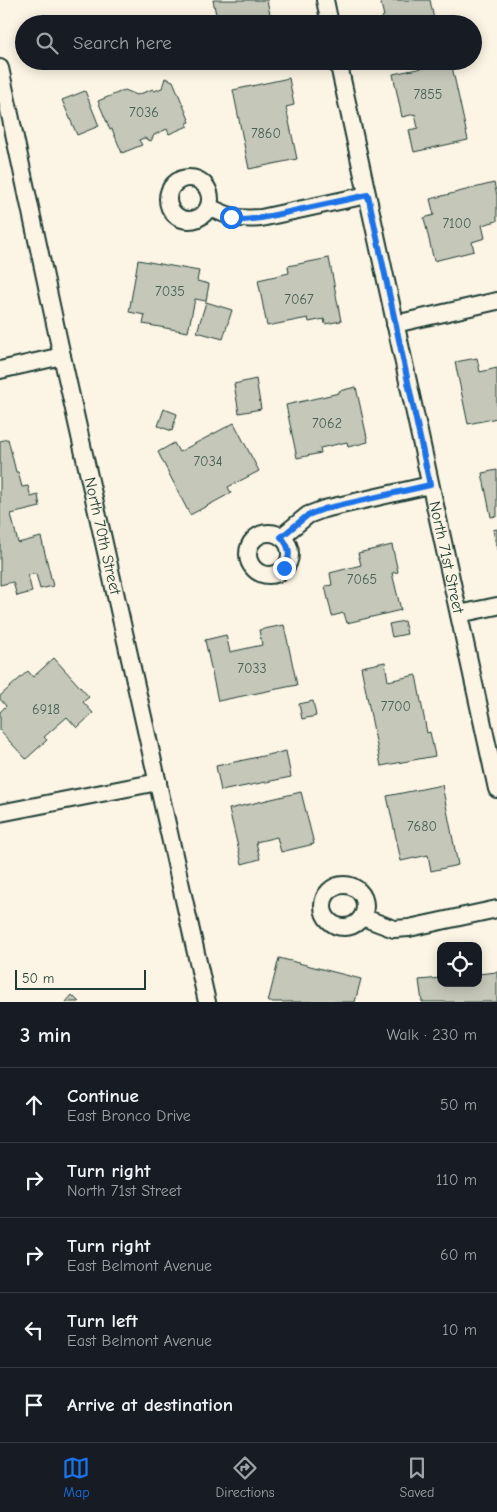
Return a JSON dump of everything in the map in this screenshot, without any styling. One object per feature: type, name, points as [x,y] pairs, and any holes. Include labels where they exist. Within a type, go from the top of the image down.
[{"type":"street","points":[[325,0],[328,15]]},
{"type":"street","name":"North 70th Street","points":[[0,68],[62,356],[207,1002]]},
{"type":"street","name":"North 71st Street","points":[[340,70],[497,789]]},
{"type":"street","points":[[209,207],[231,217],[244,220],[368,195]]},
{"type":"street","points":[[395,324],[497,302]]},
{"type":"street","points":[[0,370],[62,356]]},
{"type":"street","points":[[281,537],[308,515],[324,509],[430,485]]},
{"type":"street","points":[[458,614],[497,606]]},
{"type":"street","points":[[0,813],[158,782]]},
{"type":"street","points":[[362,917],[394,929],[409,928],[497,909]]},
{"type":"building","points":[[213,0],[267,0],[270,15],[216,15]]},
{"type":"building","points":[[380,0],[430,0],[433,15],[384,15]]},
{"type":"building","points":[[412,70],[453,70],[468,140],[414,152],[409,130],[418,128],[415,114],[402,117],[393,74]]},
{"type":"building","points":[[165,78],[173,81],[190,122],[187,123],[188,126],[169,134],[167,129],[154,135],[151,141],[144,138],[139,140],[142,145],[122,153],[98,101],[125,90],[137,95],[153,89],[154,91],[162,88]]},
{"type":"building","points":[[289,78],[294,105],[286,107],[297,159],[249,169],[233,90]]},
{"type":"building","points":[[85,91],[99,126],[77,135],[62,100]]},
{"type":"building","points":[[494,183],[497,195],[497,221],[482,225],[485,238],[472,242],[474,251],[434,261],[424,218],[434,215],[430,199]]},
{"type":"building","points":[[329,258],[341,321],[325,324],[324,319],[309,322],[308,318],[267,326],[258,280],[289,273],[288,266]]},
{"type":"building","points":[[138,260],[199,271],[197,281],[209,284],[206,301],[195,299],[188,332],[143,324],[145,315],[129,312]]},
{"type":"building","points":[[206,302],[232,310],[223,339],[197,332]]},
{"type":"building","points":[[477,358],[480,372],[497,368],[497,418],[468,424],[455,362]]},
{"type":"building","points":[[256,379],[261,409],[239,413],[234,384]]},
{"type":"building","points":[[356,387],[368,442],[348,447],[347,442],[320,448],[321,453],[297,458],[286,405],[339,393],[339,391]]},
{"type":"building","points":[[164,409],[177,414],[172,431],[158,426]]},
{"type":"building","points":[[234,423],[259,471],[228,487],[231,493],[190,515],[158,452],[174,443],[179,452]]},
{"type":"building","points":[[8,439],[16,472],[18,472],[22,487],[28,486],[31,497],[38,495],[40,507],[11,514],[18,543],[41,537],[53,586],[40,589],[36,574],[28,575],[32,592],[17,596],[13,582],[0,585],[0,441]]},
{"type":"building","points":[[497,470],[497,516],[491,517],[482,473]]},
{"type":"building","points":[[497,529],[497,550],[493,530]]},
{"type":"building","points":[[392,545],[398,572],[392,573],[401,610],[347,623],[344,613],[332,616],[325,586],[332,585],[330,573],[361,565],[358,553]]},
{"type":"building","points":[[404,621],[407,634],[392,637],[389,624]]},
{"type":"building","points":[[284,625],[297,685],[218,701],[205,640],[226,635],[230,652],[262,645],[259,630]]},
{"type":"building","points":[[54,658],[89,697],[83,702],[93,713],[77,728],[67,717],[44,737],[47,740],[26,759],[0,731],[0,712],[6,706],[0,699],[0,696],[28,671],[33,677]]},
{"type":"building","points":[[385,662],[388,681],[416,675],[427,733],[430,732],[435,756],[381,766],[361,667]]},
{"type":"building","points":[[313,701],[316,716],[302,719],[299,704]]},
{"type":"building","points":[[286,751],[291,777],[221,791],[216,766]]},
{"type":"building","points":[[442,785],[458,865],[431,871],[428,855],[401,861],[387,796]]},
{"type":"building","points":[[301,792],[314,844],[281,852],[277,837],[256,842],[260,859],[242,864],[229,809]]},
{"type":"building","points":[[279,958],[361,979],[355,1002],[268,1002]]},
{"type":"building","points":[[497,972],[497,1002],[422,1002],[419,980],[437,978],[437,987],[482,987],[482,974]]},
{"type":"building","points":[[72,995],[79,1002],[66,1002]]},
{"type":"route","points":[[231,217],[244,220],[261,218],[368,195],[430,485],[324,509],[308,515],[281,537],[286,542],[290,556],[284,568]]}]
